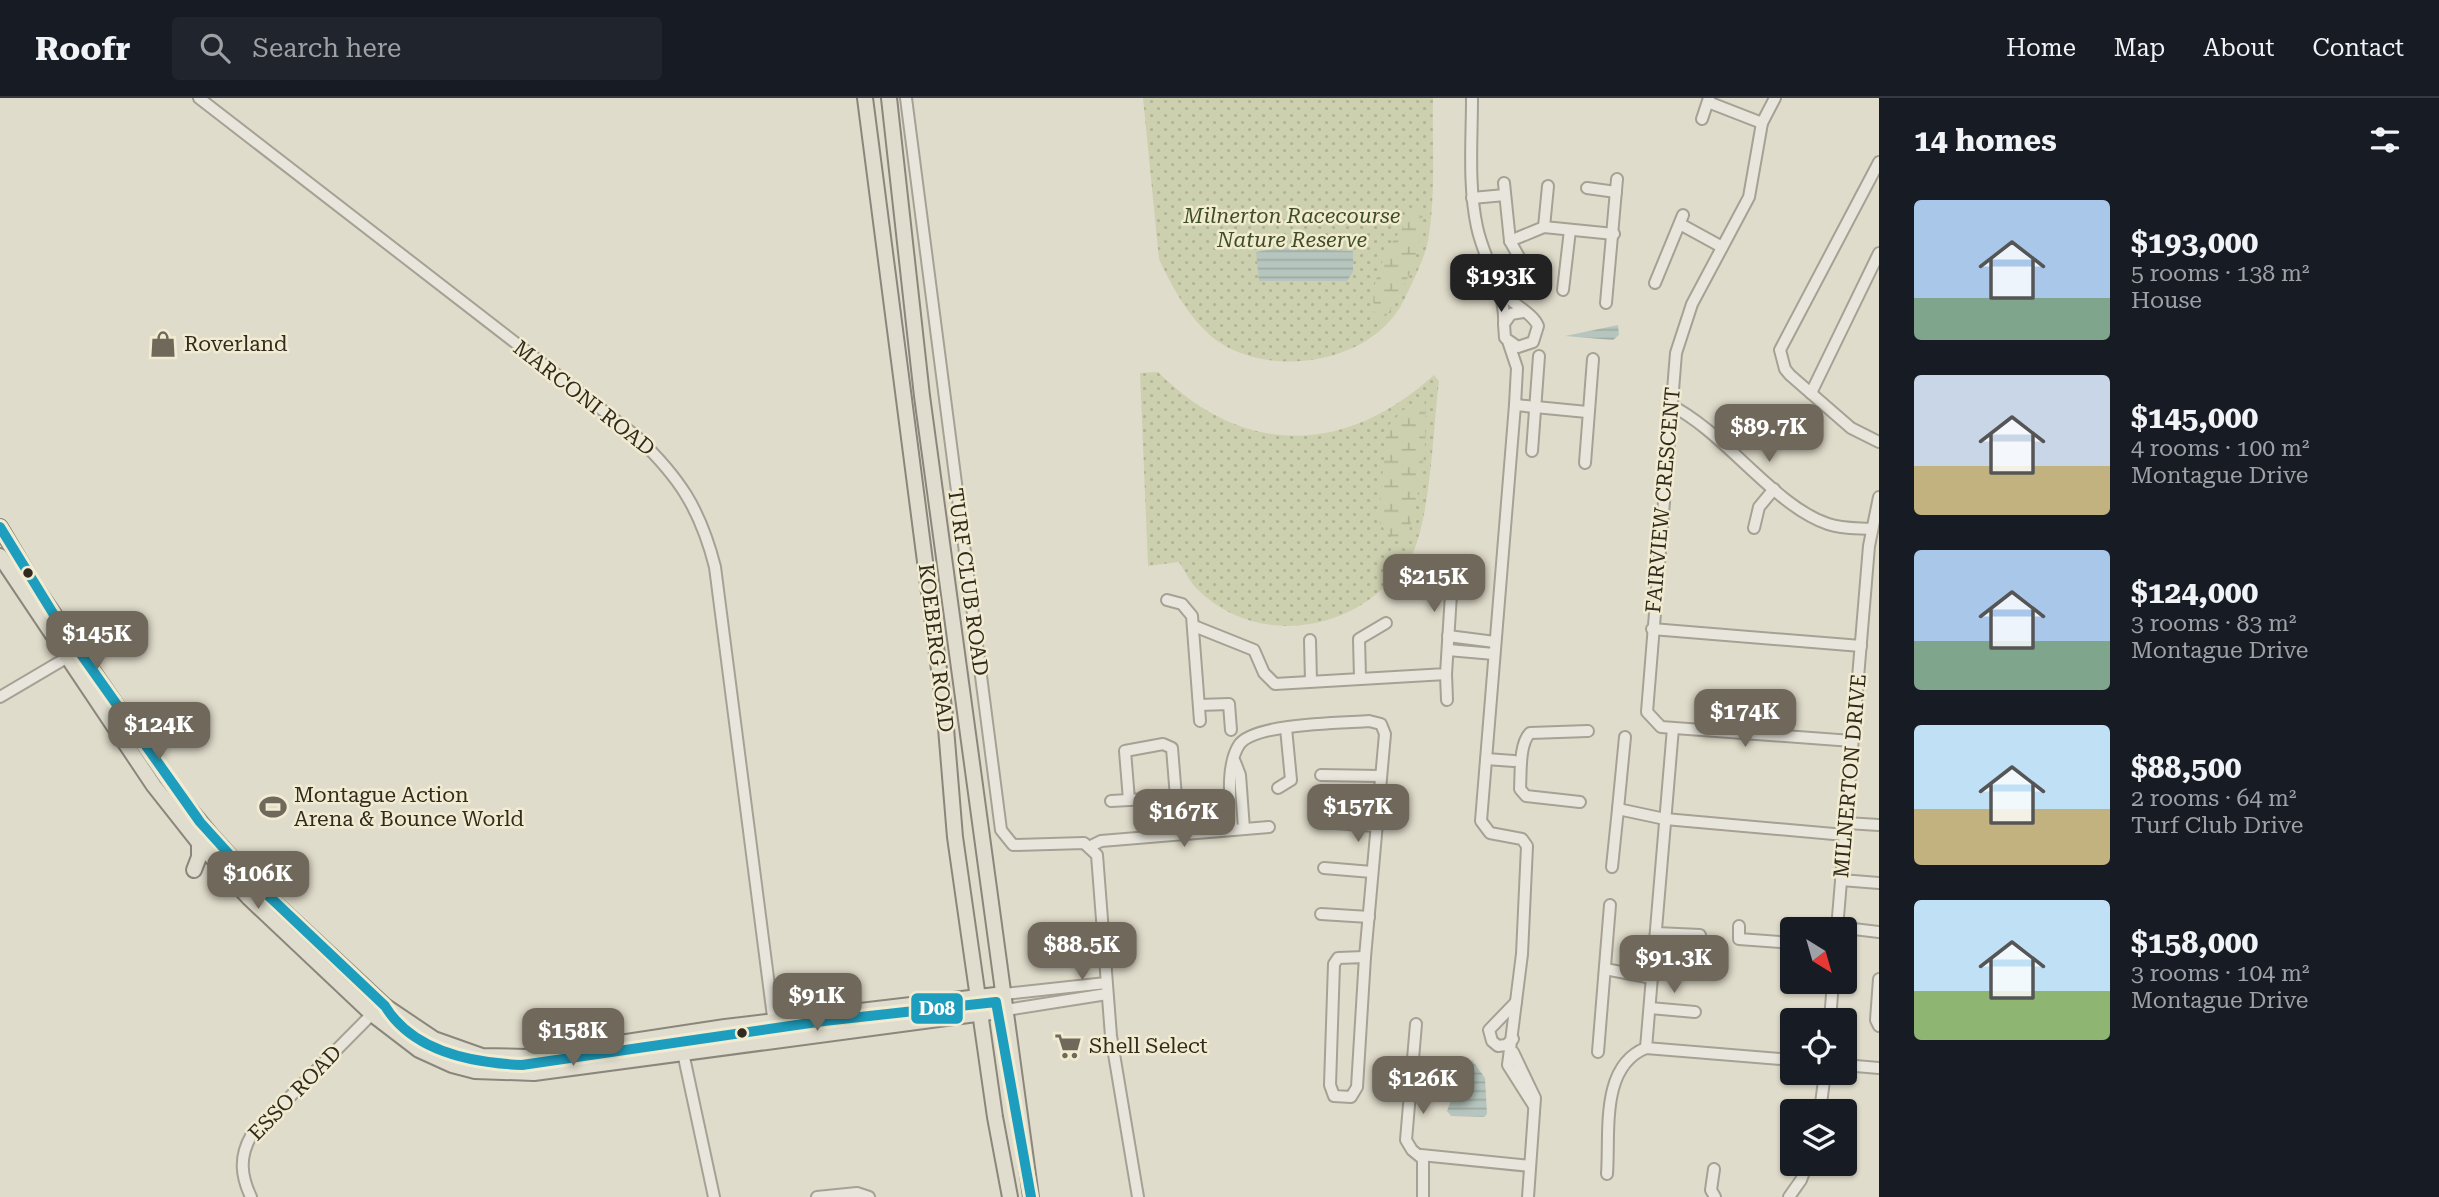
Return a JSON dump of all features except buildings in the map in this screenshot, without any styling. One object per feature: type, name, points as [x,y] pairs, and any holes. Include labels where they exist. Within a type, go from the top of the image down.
[{"type":"main road","name":"KOEBERG ROAD","points":[[865,98],[945,716],[956,837],[1010,1197]]},
{"type":"main road","name":"KOEBERG ROAD","points":[[889,98],[922,396],[1031,1197]]},
{"type":"main road","points":[[0,527],[73,654],[154,786],[198,843],[249,898],[377,1008],[433,1039],[456,1049],[491,1057],[538,1056],[774,1021],[1004,994]]},
{"type":"main road","points":[[0,556],[178,795],[246,875],[419,1050],[452,1065],[497,1074],[534,1073],[1006,1010]]},
{"type":"main road","points":[[152,757],[150,743],[156,728]]},
{"type":"main road","points":[[194,870],[199,858],[198,843]]},
{"type":"street","name":"MARCONI ROAD","points":[[199,98],[636,436],[681,483],[700,519],[715,567],[776,1040]]},
{"type":"street","name":"TURF CLUB ROAD","points":[[906,98],[1003,835],[1013,845],[1084,843],[1091,846],[1101,841],[1269,827]]},
{"type":"street","points":[[1472,98],[1472,200],[1481,246],[1500,290],[1504,324],[1517,368],[1481,821],[1490,833],[1522,839],[1527,846],[1513,1044],[1515,1060],[1535,1091],[1528,1197]]},
{"type":"street","name":"FAIRVIEW CRESCENT","points":[[1673,727],[1657,724],[1647,712],[1670,405],[1680,334],[1721,247],[1749,197],[1762,123],[1774,98]]},
{"type":"street","points":[[1702,119],[1708,100],[1762,123]]},
{"type":"street","points":[[1879,162],[1780,350],[1785,369],[1852,428],[1879,442]]},
{"type":"street","points":[[1606,303],[1617,178]]},
{"type":"street","points":[[1504,183],[1510,241],[1538,291]]},
{"type":"street","points":[[1544,227],[1548,186]]},
{"type":"street","points":[[1587,188],[1616,192]]},
{"type":"street","points":[[1472,200],[1505,197]]},
{"type":"street","points":[[1656,283],[1680,225],[1721,247]]},
{"type":"street","points":[[1510,241],[1544,227],[1614,234]]},
{"type":"street","points":[[1563,290],[1570,230]]},
{"type":"street","points":[[1811,393],[1879,253]]},
{"type":"street","points":[[1500,290],[1537,322],[1538,333],[1517,368]]},
{"type":"street","points":[[1504,324],[1511,314],[1524,312]]},
{"type":"street","points":[[1508,341],[1522,347],[1533,342]]},
{"type":"street","points":[[1532,451],[1539,356]]},
{"type":"street","points":[[1585,463],[1593,359]]},
{"type":"street","points":[[1515,405],[1587,412]]},
{"type":"street","points":[[1670,405],[1693,418],[1774,489],[1827,524],[1871,529]]},
{"type":"street","points":[[1754,528],[1759,507],[1774,489]]},
{"type":"street","name":"MILNERTON DRIVE","points":[[1838,917],[1861,646],[1874,546],[1871,529],[1879,497]]},
{"type":"street","points":[[1447,700],[1451,594]]},
{"type":"street","points":[[1167,600],[1182,604],[1192,616],[1200,720]]},
{"type":"street","points":[[1360,678],[1359,639],[1386,624]]},
{"type":"street","points":[[1194,626],[1254,650],[1272,683],[1446,674]]},
{"type":"street","points":[[1652,629],[1861,646]]},
{"type":"street","points":[[1448,636],[1494,648]]},
{"type":"street","points":[[1310,640],[1311,681]]},
{"type":"street","points":[[1448,650],[1494,648]]},
{"type":"street","points":[[0,697],[73,654]]},
{"type":"street","points":[[1199,705],[1229,704],[1231,730]]},
{"type":"street","points":[[1238,830],[1241,784],[1235,762],[1239,745],[1244,740],[1286,728],[1370,721],[1381,724],[1385,734],[1375,826],[1357,1087],[1352,1097],[1340,1099],[1334,1096],[1330,1085],[1334,964],[1338,958],[1365,957]]},
{"type":"street","points":[[1646,1048],[1673,727],[1852,741]]},
{"type":"street","points":[[1278,788],[1291,780],[1286,728]]},
{"type":"street","points":[[1580,802],[1526,796],[1520,789],[1521,764],[1526,737],[1530,733],[1588,731]]},
{"type":"street","points":[[1612,867],[1625,737]]},
{"type":"street","points":[[1129,800],[1125,751],[1163,744],[1172,748],[1176,797]]},
{"type":"street","points":[[1486,759],[1514,761]]},
{"type":"street","points":[[1321,775],[1380,776]]},
{"type":"street","points":[[1111,801],[1191,796]]},
{"type":"street","points":[[1153,799],[1156,836]]},
{"type":"street","points":[[1618,809],[1665,819],[1846,829],[1879,825]]},
{"type":"street","points":[[1322,822],[1375,826]]},
{"type":"street","points":[[1091,846],[1097,855],[1106,989],[1138,1197]]},
{"type":"street","points":[[1324,868],[1372,872]]},
{"type":"street","points":[[1841,880],[1879,883]]},
{"type":"street","points":[[1598,1052],[1610,905]]},
{"type":"street","points":[[1321,914],[1368,917]]},
{"type":"street","points":[[1739,926],[1740,939],[1780,942]]},
{"type":"street","points":[[1857,930],[1879,932]]},
{"type":"street","points":[[1656,933],[1700,935]]},
{"type":"street","points":[[1605,969],[1652,978]]},
{"type":"street","points":[[1879,981],[1876,1020],[1879,1026]]},
{"type":"street","points":[[1004,994],[1106,989]]},
{"type":"street","points":[[1006,1010],[1106,989]]},
{"type":"street","points":[[1513,1044],[1497,1046],[1492,1041],[1489,1030],[1516,1002]]},
{"type":"street","name":"ESSO ROAD","points":[[251,1197],[242,1168],[245,1146],[251,1136],[377,1008]]},
{"type":"street","points":[[1650,1008],[1695,1012]]},
{"type":"street","points":[[1416,1024],[1406,1140],[1412,1150],[1421,1155],[1530,1166]]},
{"type":"street","points":[[679,1034],[714,1197]]},
{"type":"street","points":[[1607,1174],[1614,1084],[1622,1064],[1634,1053],[1646,1048],[1780,1059]]},
{"type":"street","points":[[1857,1066],[1879,1068]]},
{"type":"street","points":[[1421,1155],[1423,1197]]},
{"type":"street","points":[[1714,1169],[1711,1190],[1715,1197]]},
{"type":"street","points":[[1789,1197],[1802,1176]]},
{"type":"street","points":[[817,1197],[857,1193],[869,1197]]},
{"type":"green space","name":"Milnerton Racecourse Nature Reserve","points":[[1143,98],[1433,98],[1433,188],[1428,241],[1411,286],[1390,321],[1371,338],[1348,350],[1322,358],[1296,361],[1269,360],[1244,354],[1222,344],[1202,327],[1185,306],[1159,259]]},
{"type":"green space","points":[[1423,206],[1420,239],[1411,269],[1398,298],[1379,326],[1374,311],[1377,277],[1391,245]]},
{"type":"green space","points":[[1158,372],[1191,400],[1225,420],[1260,432],[1295,436],[1331,432],[1366,420],[1400,401],[1434,375],[1439,381],[1427,495],[1418,538],[1403,569],[1361,605],[1314,623],[1289,626],[1264,624],[1217,606],[1194,586],[1179,562],[1148,566],[1140,373]]},
{"type":"green space","points":[[1424,399],[1424,452],[1418,492],[1405,545],[1387,534],[1378,520],[1387,427],[1403,410]]},
{"type":"shaded area","points":[[1280,248],[1353,251],[1353,272],[1347,281],[1259,281],[1256,252]]},
{"type":"shaded area","points":[[1618,325],[1619,335],[1613,340],[1565,336]]},
{"type":"shaded area","points":[[1472,1060],[1485,1078],[1487,1114],[1484,1117],[1451,1116],[1447,1111],[1454,1092],[1453,1080],[1461,1076]]},
{"type":"transit line","name":"D08","points":[[0,527],[59,623],[200,822],[256,884],[411,1034],[427,1044],[464,1058],[522,1065],[824,1021],[996,1002],[1031,1197]]},
{"type":"place","name":"Roverland","points":[[163,344]]},
{"type":"place","name":"Montague Action Arena & Bounce World","points":[[273,807]]},
{"type":"place","name":"Shell Select","points":[[1068,1046]]}]
